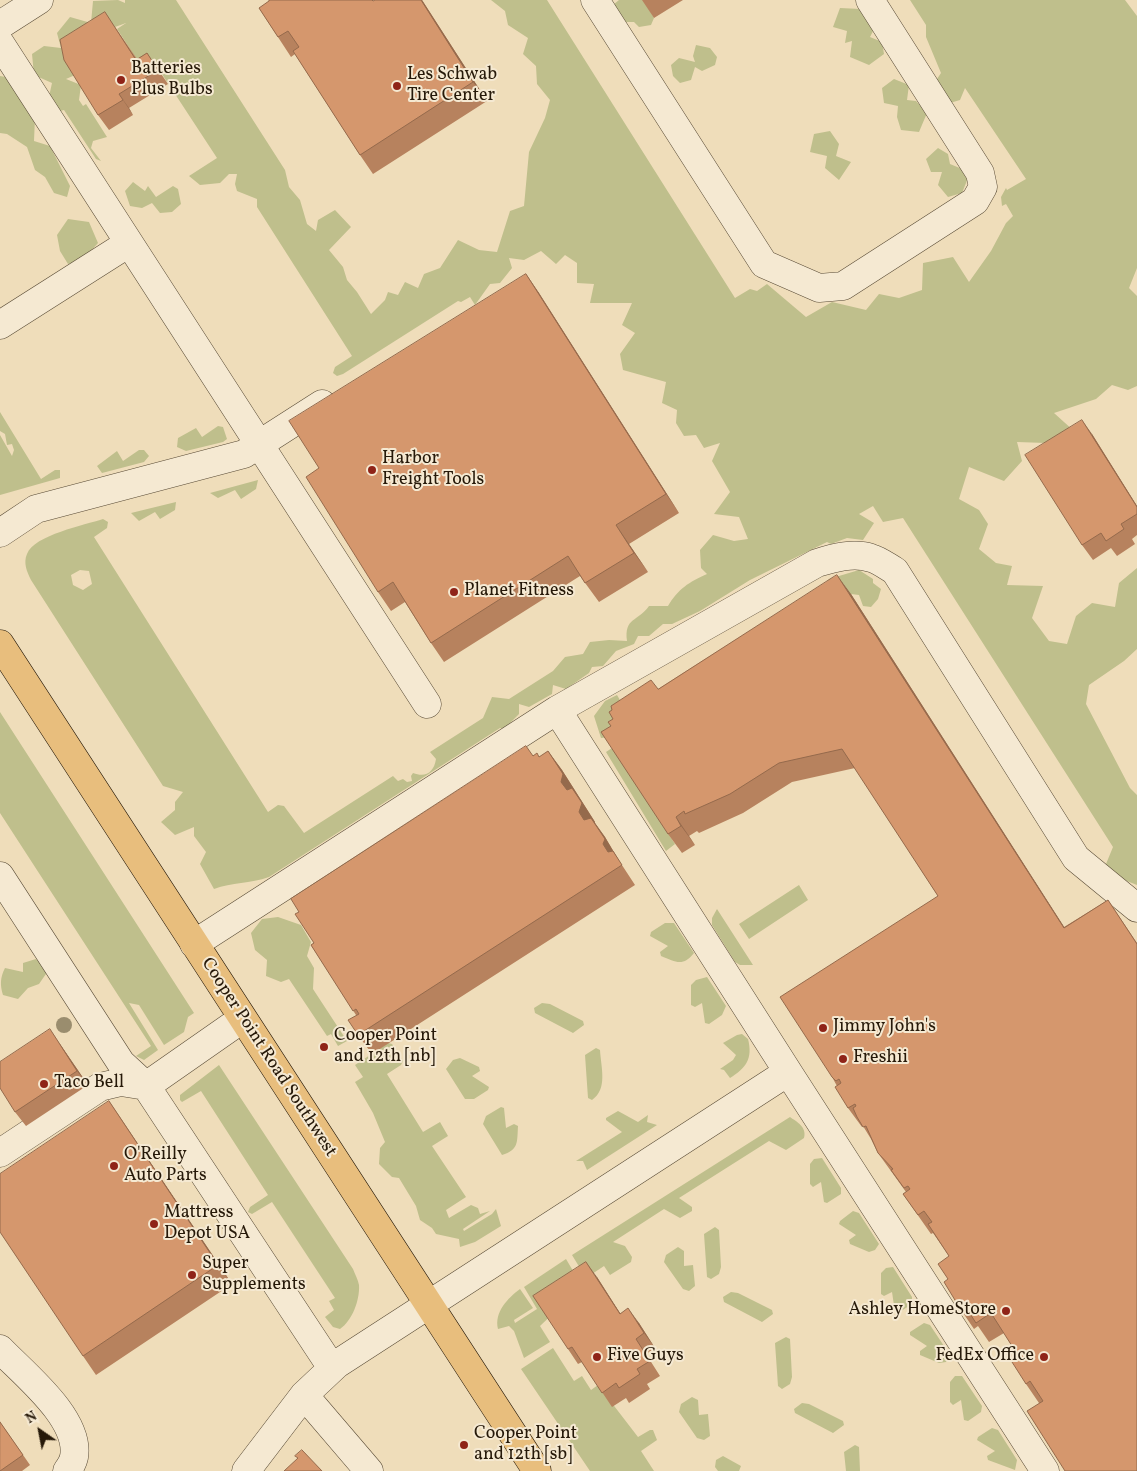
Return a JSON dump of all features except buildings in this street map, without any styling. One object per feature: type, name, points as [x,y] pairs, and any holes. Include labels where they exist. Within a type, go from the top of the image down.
[{"type":"main road","name":"Cooper Point Road Southwest","points":[[0,644],[537,1471]]},
{"type":"street","points":[[0,25],[39,0]]},
{"type":"street","points":[[595,0],[764,264],[819,288],[843,286],[975,201],[983,187],[980,173],[870,0]]},
{"type":"street","points":[[0,43],[427,704]]},
{"type":"street","points":[[0,325],[129,243]]},
{"type":"street","points":[[0,533],[36,509],[244,454],[330,399]]},
{"type":"street","points":[[194,944],[557,710],[817,562],[834,557],[871,558],[895,571],[1076,858],[1137,908]]},
{"type":"street","points":[[557,710],[1045,1471]]},
{"type":"street","points":[[0,876],[121,1063],[146,1086],[332,1368]]},
{"type":"street","points":[[0,1153],[100,1087],[121,1082],[146,1086],[242,1019]]},
{"type":"street","points":[[246,1471],[304,1395],[332,1368],[788,1072]]},
{"type":"street","points":[[0,1350],[55,1406],[67,1424],[74,1444],[74,1458],[67,1471]]},
{"type":"street","points":[[304,1395],[369,1471]]},
{"type":"green space","points":[[118,0],[125,3],[125,0],[176,0],[285,170],[289,187],[300,200],[307,224],[316,231],[318,220],[335,210],[351,227],[329,250],[343,267],[347,280],[371,314],[385,300],[388,292],[398,295],[405,282],[418,288],[424,274],[440,268],[458,240],[479,250],[497,252],[510,211],[524,206],[529,152],[545,118],[550,100],[537,84],[536,66],[523,54],[528,38],[508,25],[505,11],[491,0],[547,0],[735,298],[750,289],[757,291],[767,284],[806,317],[832,302],[866,310],[879,294],[899,298],[922,290],[923,263],[953,257],[969,282],[991,251],[1006,223],[1013,216],[1006,204],[1002,206],[1001,197],[1006,188],[1007,190],[1026,179],[965,88],[960,100],[943,105],[931,88],[941,73],[926,37],[926,25],[910,0],[1125,0],[1137,16],[1137,268],[1129,288],[1137,296],[1137,386],[1128,390],[1112,385],[1096,399],[1054,413],[1074,431],[1046,443],[1017,442],[1022,461],[1004,481],[969,467],[959,499],[979,510],[988,524],[979,549],[996,563],[1012,566],[1007,585],[1043,586],[1032,618],[1049,641],[1067,644],[1076,616],[1092,603],[1115,607],[1119,583],[1137,568],[1137,649],[1124,661],[1089,685],[1086,704],[1130,788],[1137,795],[1137,885],[1114,876],[1106,864],[1113,847],[903,518],[883,522],[873,506],[859,514],[874,523],[863,540],[847,538],[831,544],[827,542],[750,580],[700,611],[672,624],[663,624],[649,636],[638,636],[634,644],[616,651],[603,666],[592,667],[589,673],[566,689],[553,685],[552,694],[529,707],[519,704],[519,714],[504,729],[500,728],[269,877],[214,889],[200,864],[206,852],[194,836],[194,827],[175,835],[161,822],[175,810],[175,802],[183,792],[163,786],[31,580],[25,561],[27,554],[39,541],[103,519],[108,522],[107,528],[94,537],[268,812],[278,805],[284,806],[304,833],[393,776],[398,781],[403,779],[407,782],[412,781],[411,776],[413,773],[422,775],[429,773],[436,759],[430,752],[483,718],[492,697],[509,699],[553,671],[565,657],[583,654],[590,642],[627,641],[630,624],[649,606],[668,606],[684,587],[707,574],[701,568],[700,550],[713,535],[734,541],[748,539],[739,517],[714,514],[730,492],[712,461],[720,443],[704,448],[696,435],[684,436],[676,423],[677,410],[662,403],[666,382],[623,370],[620,354],[635,333],[622,325],[632,303],[590,303],[594,284],[577,283],[577,263],[565,255],[556,264],[541,251],[524,260],[509,258],[512,268],[500,283],[490,284],[475,305],[470,297],[461,302],[458,301],[343,374],[337,376],[333,373],[335,367],[352,356],[257,207],[257,199],[237,191],[235,184],[237,174],[229,174],[220,183],[200,185],[189,176],[217,158],[158,68],[147,75],[117,29],[126,23],[115,27],[75,75],[66,79],[81,85],[79,100],[83,106],[86,104],[107,137],[93,141],[91,148],[101,161],[96,159],[64,110],[60,111],[48,101],[52,83],[34,75],[32,54],[44,46],[61,48],[57,33],[70,17],[91,23],[93,1]],"holes":[[[80,570],[89,571],[92,584],[83,590],[73,585],[71,575]]]},
{"type":"green space","points":[[619,0],[644,0],[654,18],[651,25],[639,27],[634,22],[626,22],[613,13],[613,5]]},
{"type":"green space","points":[[840,8],[861,9],[873,31],[870,37],[882,42],[884,54],[869,65],[850,57],[852,41],[845,43],[847,31],[833,27]]},
{"type":"green space","points":[[696,45],[710,48],[717,57],[715,65],[702,71],[695,67],[691,80],[680,83],[673,76],[671,65],[679,58],[695,62],[693,56]]},
{"type":"green space","points":[[0,76],[22,80],[35,117],[34,141],[50,146],[70,186],[67,197],[54,193],[45,177],[35,170],[27,147],[7,134],[0,133]]},
{"type":"green space","points":[[894,79],[909,85],[907,100],[916,101],[927,113],[919,132],[901,130],[897,117],[898,106],[884,103],[882,88]]},
{"type":"green space","points":[[830,131],[839,144],[836,156],[851,162],[839,180],[825,168],[827,156],[810,152],[814,134]]},
{"type":"green space","points":[[938,148],[948,154],[950,164],[962,169],[968,178],[962,193],[948,197],[938,185],[942,172],[931,172],[926,159]]},
{"type":"green space","points":[[133,182],[145,191],[148,186],[156,197],[173,186],[178,189],[181,204],[172,212],[160,213],[152,203],[142,208],[130,206],[125,191]]},
{"type":"green space","points":[[68,219],[89,222],[98,243],[83,260],[68,264],[60,251],[57,235]]},
{"type":"green space","points":[[0,412],[41,479],[55,470],[60,470],[60,478],[0,495],[0,435],[12,456],[14,450],[12,444],[7,445],[5,434],[0,431]]},
{"type":"green space","points":[[218,426],[223,427],[227,439],[223,442],[186,451],[177,447],[178,438],[196,428],[202,437]]},
{"type":"green space","points":[[139,450],[144,450],[149,456],[144,462],[102,473],[97,466],[117,451],[123,461]]},
{"type":"green space","points":[[258,480],[256,489],[241,499],[235,490],[218,498],[210,493]]},
{"type":"green space","points":[[176,502],[175,510],[160,519],[155,512],[139,521],[131,513]]},
{"type":"green space","points":[[859,570],[873,579],[873,583],[881,589],[878,599],[871,607],[863,606],[859,595],[851,594],[837,603],[825,585],[829,579]]},
{"type":"green space","points":[[617,695],[628,714],[620,736],[601,738],[594,716],[605,701]]},
{"type":"green space","points":[[0,712],[194,1013],[188,1017],[184,1032],[164,1045],[139,1005],[129,1003],[158,1050],[144,1060],[136,1056],[151,1046],[0,813]]},
{"type":"green space","points":[[612,748],[675,844],[666,851],[606,752]]},
{"type":"green space","points":[[799,885],[808,900],[749,939],[739,924]]},
{"type":"green space","points":[[717,909],[753,965],[740,965],[735,962],[712,925],[712,918]]},
{"type":"green space","points":[[278,917],[301,925],[311,942],[307,956],[314,968],[313,989],[347,1041],[338,1046],[331,1034],[327,1036],[289,979],[281,982],[266,976],[267,960],[255,950],[251,933],[262,919]]},
{"type":"green space","points":[[665,923],[674,923],[694,953],[683,962],[661,956],[660,952],[668,946],[650,936],[651,932]]},
{"type":"green space","points":[[36,959],[48,971],[39,984],[28,988],[18,999],[3,995],[1,981],[5,968],[23,972],[23,963]]},
{"type":"green space","points":[[707,977],[726,1006],[722,1015],[709,1024],[705,1023],[702,1003],[695,1007],[691,1005],[691,985],[696,980]]},
{"type":"green space","points":[[542,1003],[550,1004],[583,1021],[584,1025],[573,1033],[535,1013],[534,1008]]},
{"type":"green space","points":[[742,1034],[748,1039],[749,1057],[744,1067],[730,1078],[724,1070],[720,1069],[733,1060],[736,1055],[723,1043]]},
{"type":"green space","points":[[388,1043],[392,1044],[403,1061],[401,1065],[387,1074],[423,1132],[440,1122],[448,1136],[432,1146],[466,1197],[446,1210],[449,1218],[471,1205],[478,1208],[480,1214],[490,1211],[463,1229],[464,1231],[492,1214],[496,1209],[501,1226],[475,1242],[460,1247],[459,1239],[436,1234],[432,1228],[420,1220],[416,1206],[399,1178],[392,1177],[379,1164],[380,1148],[385,1142],[373,1113],[355,1082],[363,1077],[355,1065]]},
{"type":"green space","points":[[596,1048],[600,1050],[602,1084],[597,1095],[592,1100],[588,1098],[585,1055]]},
{"type":"green space","points":[[460,1058],[479,1067],[480,1071],[472,1076],[489,1087],[488,1090],[474,1099],[465,1099],[446,1069],[453,1060]]},
{"type":"green space","points":[[219,1065],[353,1269],[359,1285],[358,1297],[352,1316],[340,1329],[333,1327],[325,1317],[334,1310],[329,1301],[335,1298],[272,1202],[252,1214],[248,1212],[250,1207],[268,1195],[201,1091],[182,1102],[180,1100],[180,1095]]},
{"type":"green space","points":[[501,1107],[504,1108],[506,1128],[514,1124],[518,1126],[516,1145],[512,1151],[502,1155],[483,1124],[486,1116]]},
{"type":"green space","points":[[618,1111],[638,1122],[648,1115],[647,1122],[657,1125],[587,1170],[583,1161],[576,1161],[622,1132],[606,1120],[606,1118]]},
{"type":"green space","points":[[790,1117],[803,1128],[804,1138],[786,1150],[769,1141],[679,1198],[692,1207],[692,1211],[680,1218],[664,1209],[613,1242],[625,1246],[632,1257],[631,1262],[610,1275],[604,1266],[586,1278],[572,1255]]},
{"type":"green space","points":[[822,1158],[841,1188],[841,1194],[827,1203],[824,1202],[821,1182],[813,1187],[810,1184],[810,1164],[814,1159]]},
{"type":"green space","points":[[853,1211],[859,1213],[879,1244],[875,1250],[869,1252],[850,1244],[849,1240],[856,1235],[839,1224],[840,1221]]},
{"type":"green space","points":[[715,1227],[719,1230],[721,1267],[719,1274],[711,1279],[707,1277],[704,1234]]},
{"type":"green space","points":[[678,1247],[684,1251],[684,1266],[693,1265],[695,1286],[689,1291],[683,1289],[664,1262],[666,1255]]},
{"type":"green space","points":[[566,1259],[582,1286],[540,1326],[550,1342],[524,1358],[514,1331],[509,1326],[498,1329],[497,1323],[500,1311],[507,1301],[520,1289],[533,1308],[514,1320],[515,1323],[537,1309],[524,1287]]},
{"type":"green space","points":[[893,1267],[912,1297],[912,1304],[898,1313],[895,1312],[892,1292],[884,1296],[881,1294],[881,1273],[886,1268]]},
{"type":"green space","points":[[731,1292],[738,1293],[772,1310],[773,1314],[762,1322],[724,1302],[723,1297]]},
{"type":"green space","points":[[924,1323],[930,1325],[950,1355],[946,1362],[939,1363],[920,1355],[920,1351],[927,1346],[910,1335],[910,1332]]},
{"type":"green space","points":[[786,1337],[790,1339],[792,1377],[790,1384],[782,1389],[778,1386],[775,1343]]},
{"type":"green space","points":[[553,1348],[574,1381],[582,1376],[591,1390],[598,1385],[638,1437],[653,1430],[657,1440],[641,1451],[654,1471],[590,1471],[521,1369]]},
{"type":"green space","points":[[955,1376],[962,1376],[982,1406],[981,1412],[968,1421],[964,1420],[961,1400],[953,1405],[950,1402],[950,1382]]},
{"type":"green space","points":[[692,1397],[698,1400],[699,1415],[708,1414],[710,1436],[704,1440],[697,1438],[679,1412],[681,1404]]},
{"type":"green space","points":[[802,1403],[809,1404],[843,1421],[844,1425],[833,1433],[795,1413],[794,1409]]},
{"type":"green space","points":[[992,1428],[998,1430],[1017,1460],[1015,1470],[988,1460],[987,1456],[995,1451],[977,1440],[978,1437]]},
{"type":"green space","points":[[855,1445],[859,1447],[860,1471],[846,1471],[844,1452]]},
{"type":"green space","points":[[723,1456],[741,1466],[739,1471],[718,1471],[715,1467],[716,1460]]},
{"type":"place","name":"Batteries Plus Bulbs","points":[[121,80]]},
{"type":"place","name":"Les Schwab Tire Center","points":[[397,86]]},
{"type":"place","name":"Harbor Freight Tools","points":[[372,470]]},
{"type":"place","name":"Planet Fitness","points":[[454,592]]},
{"type":"place","name":"Jimmy John's","points":[[823,1028]]},
{"type":"place","name":"Cooper Point and 12th [nb]","points":[[324,1047]]},
{"type":"place","name":"Freshii","points":[[843,1059]]},
{"type":"place","name":"Taco Bell","points":[[44,1084]]},
{"type":"place","name":"O'Reilly Auto Parts","points":[[114,1166]]},
{"type":"place","name":"Mattress Depot USA","points":[[154,1224]]},
{"type":"place","name":"Super Supplements","points":[[192,1275]]},
{"type":"place","name":"Ashley HomeStore","points":[[1006,1311]]},
{"type":"place","name":"Five Guys","points":[[597,1357]]},
{"type":"place","name":"FedEx Office","points":[[1044,1357]]},
{"type":"place","name":"Cooper Point and 12th [sb]","points":[[464,1445]]}]
